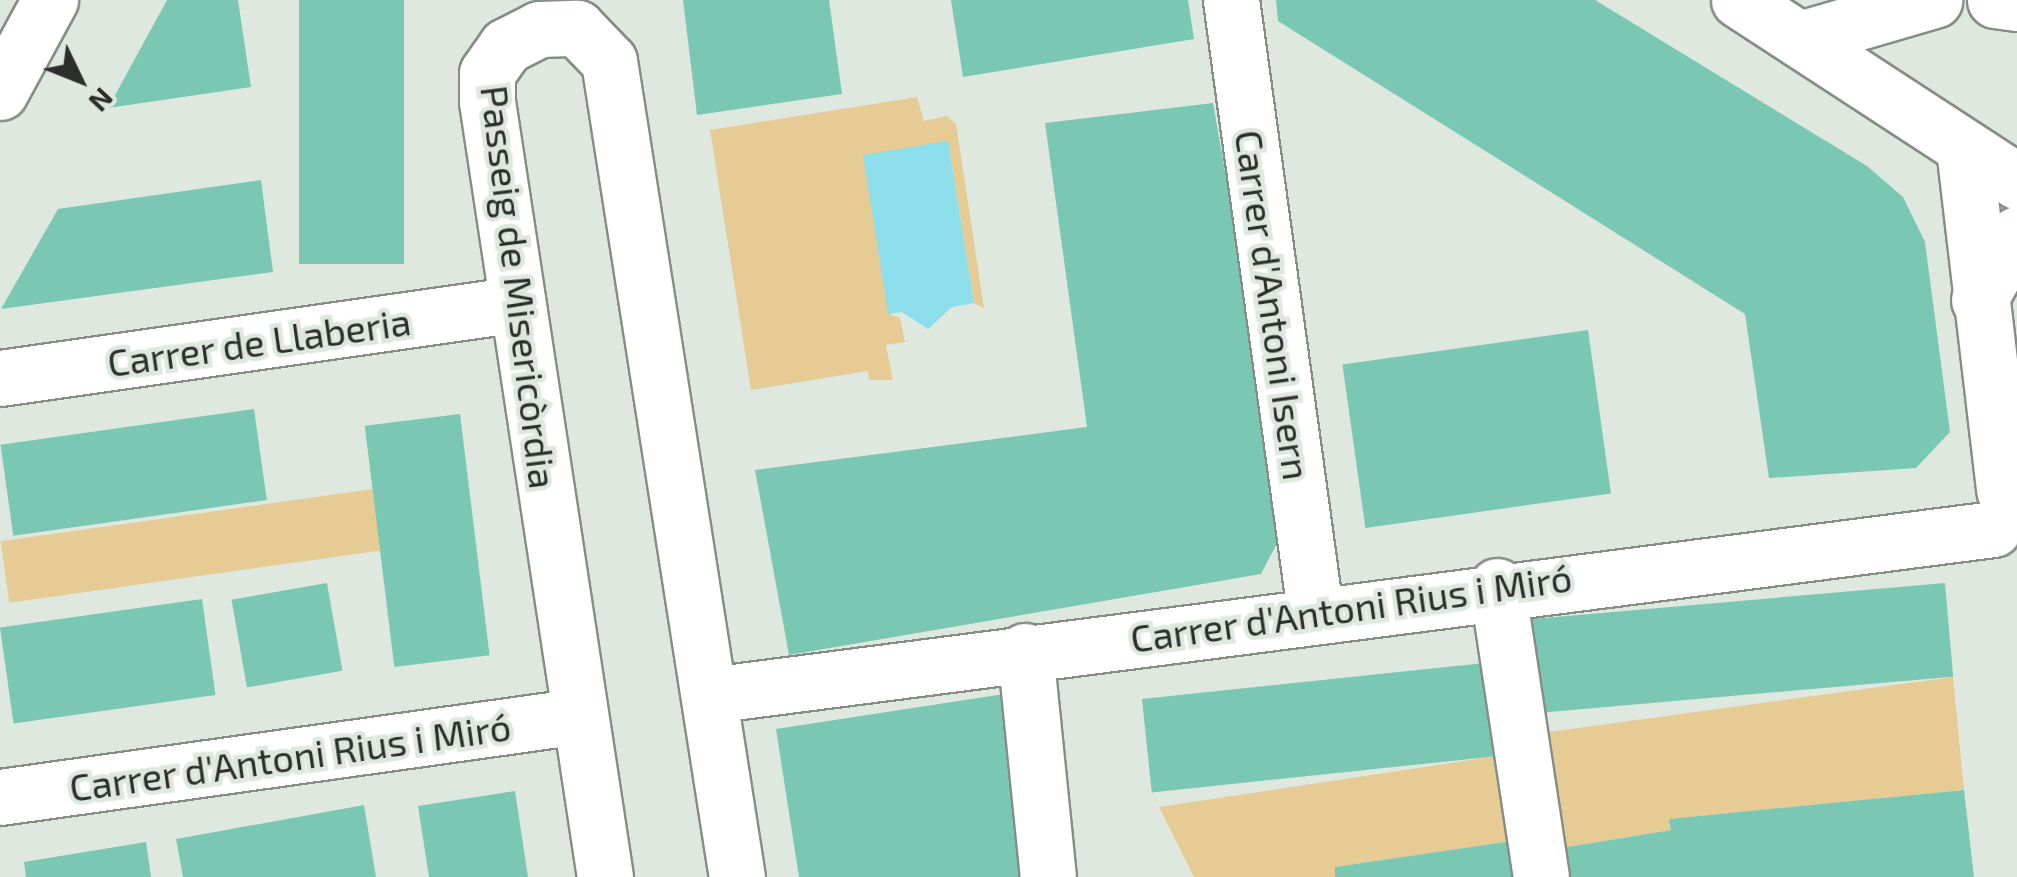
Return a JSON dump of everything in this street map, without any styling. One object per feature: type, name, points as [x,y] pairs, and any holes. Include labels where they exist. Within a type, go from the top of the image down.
[{"type":"street","points":[[0,92],[50,0]]},
{"type":"street","name":"Carrer d'Antoni Isern","points":[[1232,0],[1315,610]]},
{"type":"street","points":[[1739,0],[2017,181]]},
{"type":"street","points":[[1800,39],[1934,0]]},
{"type":"street","points":[[1994,0],[2017,3]]},
{"type":"street","name":"Passeig de Misericòrdia","points":[[605,877],[518,304],[488,73],[506,46],[539,28],[576,28],[610,60],[737,877]]},
{"type":"street","points":[[1964,148],[1979,300],[2011,529]]},
{"type":"street","points":[[1979,300],[2017,234]]},
{"type":"street","name":"Carrer de Llaberia","points":[[0,378],[518,304]]},
{"type":"street","name":"Carrer d'Antoni Rius i Miró","points":[[710,694],[1497,586],[2011,529]]},
{"type":"street","points":[[1497,586],[1541,877]]},
{"type":"street","points":[[1025,651],[1048,877]]},
{"type":"street","name":"Carrer d'Antoni Rius i Miró","points":[[0,797],[579,716]]},
{"type":"shaded area","points":[[917,97],[924,121],[947,116],[956,124],[984,308],[974,303],[948,141],[888,314],[900,318],[905,342],[886,345],[893,380],[869,380],[868,371],[751,390],[710,130]]},
{"type":"shaded area","points":[[373,489],[382,550],[9,603],[1,541]]},
{"type":"shaded area","points":[[1953,677],[1964,790],[1670,819],[1671,830],[1555,849],[1534,734]]},
{"type":"shaded area","points":[[1504,755],[1518,840],[1335,867],[1335,877],[1194,877],[1159,807]]},
{"type":"water","points":[[948,141],[974,303],[952,307],[928,329],[902,312],[888,314],[863,155]]},
{"type":"building","points":[[167,0],[238,0],[251,87],[108,108]]},
{"type":"building","points":[[299,0],[404,0],[404,264],[299,264]]},
{"type":"building","points":[[683,0],[829,0],[842,94],[697,115]]},
{"type":"building","points":[[951,0],[1188,0],[1194,39],[963,77]]},
{"type":"building","points":[[1276,0],[1595,0],[1867,166],[1903,197],[1925,242],[1950,432],[1916,468],[1769,478],[1745,314],[1278,21]]},
{"type":"building","points":[[1213,103],[1287,524],[1261,574],[789,655],[755,470],[1087,427],[1045,123]]},
{"type":"building","points":[[261,180],[273,272],[1,309],[58,209]]},
{"type":"building","points":[[1588,330],[1611,493],[1365,528],[1342,365]]},
{"type":"building","points":[[254,409],[267,500],[13,536],[0,445]]},
{"type":"building","points":[[460,414],[490,655],[394,667],[365,426]]},
{"type":"building","points":[[327,583],[342,671],[247,687],[231,600]]},
{"type":"building","points":[[1945,583],[1953,677],[1529,714],[1521,620]]},
{"type":"building","points":[[202,599],[215,695],[13,723],[0,627]]},
{"type":"building","points":[[1494,662],[1504,755],[1152,792],[1142,699]]},
{"type":"building","points":[[1004,694],[1032,877],[799,877],[776,729]]},
{"type":"building","points":[[1964,790],[1974,877],[1558,877],[1555,849],[1671,830],[1669,819]]},
{"type":"building","points":[[515,791],[528,877],[429,877],[418,806]]},
{"type":"building","points":[[364,805],[376,877],[183,877],[176,839]]},
{"type":"building","points":[[1518,840],[1522,877],[1335,877],[1335,867]]},
{"type":"building","points":[[146,842],[151,877],[26,877],[24,862]]}]
